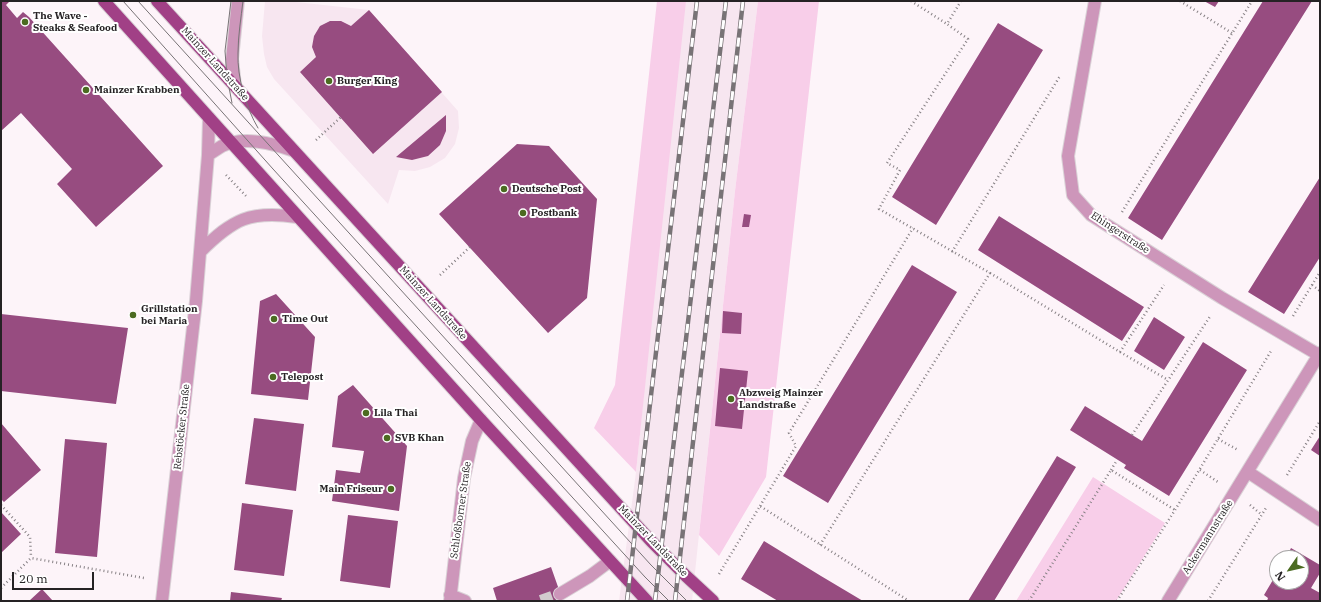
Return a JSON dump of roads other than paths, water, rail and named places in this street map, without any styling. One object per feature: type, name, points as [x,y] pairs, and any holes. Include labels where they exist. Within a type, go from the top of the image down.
[{"type":"main road","points":[[104,1],[481,420],[647,601]]},
{"type":"main road","name":"Mainzer Landstraße","points":[[157,1],[651,541],[713,601]]},
{"type":"street","points":[[235,86],[232,59],[238,1]]},
{"type":"street","name":"Ehingerstraße","points":[[1095,1],[1068,156],[1073,195],[1091,216],[1222,298],[1319,354]]},
{"type":"street","name":"Rebstöcker Straße","points":[[162,601],[200,252],[208,155],[209,118]]},
{"type":"street","points":[[208,155],[222,146],[232,143],[251,141],[294,151]]},
{"type":"street","points":[[200,252],[214,237],[237,222],[263,214],[297,216]]},
{"type":"street","name":"Ackermannstraße","points":[[1168,601],[1319,354]]},
{"type":"street","name":"Schloßborner Straße","points":[[450,598],[464,478],[472,441],[481,420]]},
{"type":"street","points":[[1248,472],[1320,520]]},
{"type":"street","points":[[560,594],[590,576],[610,561]]},
{"type":"street","points":[[450,598],[465,601]]},
{"type":"tunnel","points":[[541,601],[560,594]]},
{"type":"tram line","points":[[123,1],[273,169],[645,577],[669,601]]},
{"type":"tram line","points":[[138,1],[651,565],[687,601]]},
{"type":"tram line","points":[[231,1],[225,51],[227,77],[232,103]]},
{"type":"tram line","points":[[243,1],[238,47],[239,72],[246,102],[258,128]]},
{"type":"railway","points":[[627,601],[697,1]]},
{"type":"railway","points":[[655,601],[726,1]]},
{"type":"railway","points":[[675,601],[743,1]]},
{"type":"place","name":"The Wave - Steaks & Seafood","points":[[25,22]]},
{"type":"place","name":"Burger King","points":[[329,81]]},
{"type":"place","name":"Mainzer Krabben","points":[[86,90]]},
{"type":"place","name":"Deutsche Post","points":[[504,189]]},
{"type":"place","name":"Postbank","points":[[523,213]]},
{"type":"place","name":"Grillstation bei Maria","points":[[133,315]]},
{"type":"place","name":"Time Out","points":[[274,319]]},
{"type":"place","name":"Telepost","points":[[273,377]]},
{"type":"place","name":"Abzweig Mainzer Landstraße","points":[[731,399]]},
{"type":"place","name":"Lila Thai","points":[[366,413]]},
{"type":"place","name":"SVB Khan","points":[[387,438]]},
{"type":"place","name":"Main Friseur","points":[[391,489]]}]
